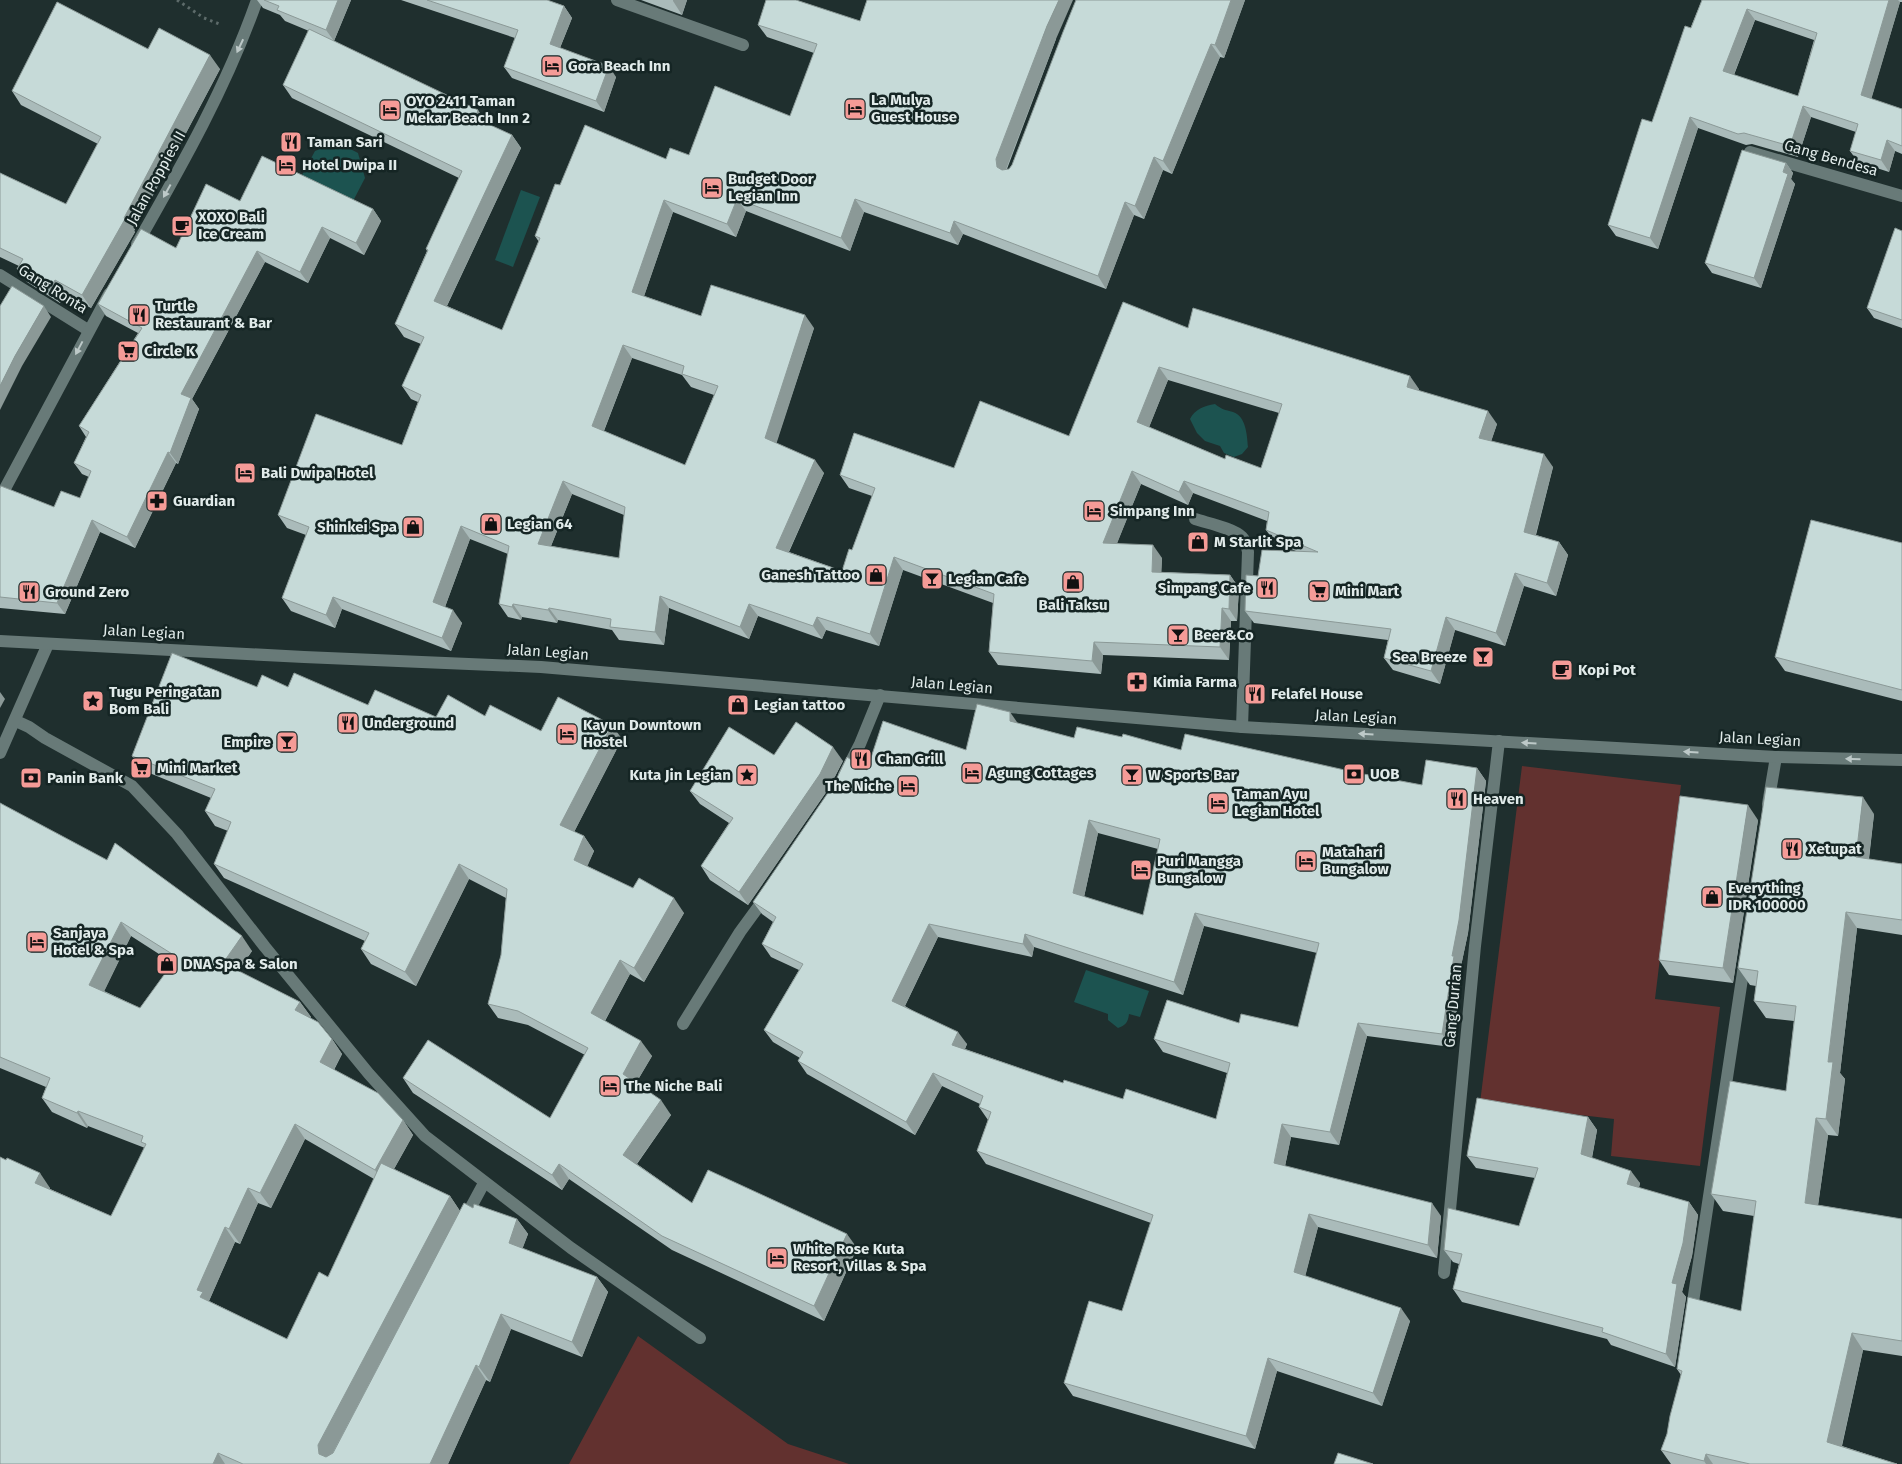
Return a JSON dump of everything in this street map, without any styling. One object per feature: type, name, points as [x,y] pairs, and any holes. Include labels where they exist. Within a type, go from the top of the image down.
[{"type":"street","name":"Jalan Poppies II","points":[[129,258],[200,132],[246,34],[257,0]]},
{"type":"street","points":[[617,0],[744,45]]},
{"type":"street","name":"Gang Bendesa","points":[[1750,152],[1902,196]]},
{"type":"street","name":"Gang Ronta","points":[[0,275],[88,330]]},
{"type":"street","points":[[0,498],[88,330],[116,282]]},
{"type":"street","points":[[1195,519],[1229,530],[1242,537],[1246,543],[1248,552],[1242,727]]},
{"type":"street","name":"Jalan Legian","points":[[0,641],[541,667],[1242,727],[1776,757],[1902,760]]},
{"type":"street","points":[[0,753],[16,721],[48,644]]},
{"type":"street","points":[[840,784],[860,744],[880,695]]},
{"type":"street","points":[[16,721],[132,786],[177,834],[265,947],[369,1074],[425,1136],[571,1248],[700,1338]]},
{"type":"street","name":"Gang Durian","points":[[1444,1274],[1475,946],[1498,741]]},
{"type":"street","points":[[1767,813],[1776,757]]},
{"type":"street","points":[[683,1024],[740,932],[774,884]]},
{"type":"street","points":[[1689,1331],[1746,950]]},
{"type":"street","points":[[456,1235],[484,1183]]},
{"type":"path","points":[[177,0],[204,18],[246,34]]},
{"type":"shaded area","points":[[1522,766],[1681,785],[1655,999],[1720,1007],[1700,1166],[1611,1156],[1614,1119],[1480,1103]]},
{"type":"shaded area","points":[[638,1336],[788,1444],[849,1464],[569,1464]]},
{"type":"water","points":[[337,142],[358,153],[365,178],[352,203],[302,175],[315,151]]},
{"type":"water","points":[[521,190],[540,197],[513,267],[495,260]]},
{"type":"water","points":[[1215,404],[1241,417],[1248,447],[1242,454],[1234,457],[1224,453],[1220,446],[1205,441],[1197,433],[1190,419],[1200,408]]},
{"type":"water","points":[[1086,970],[1149,991],[1140,1017],[1129,1014],[1126,1023],[1118,1028],[1108,1020],[1108,1014],[1074,1002]]},
{"type":"building","points":[[264,0],[338,0],[326,30],[277,10],[279,6]]},
{"type":"building","points":[[427,0],[547,0],[564,6],[550,44],[609,66],[596,101],[504,67],[518,30]]},
{"type":"building","points":[[766,0],[796,0],[860,21],[867,0],[1059,0],[1047,26],[996,159],[997,167],[1002,170],[1009,169],[1012,165],[1076,0],[1231,0],[1215,45],[1211,44],[1163,161],[1154,157],[1135,206],[1125,202],[1098,276],[954,221],[950,233],[855,199],[841,238],[737,199],[727,224],[664,200],[632,292],[701,316],[711,285],[805,315],[765,438],[815,460],[776,548],[842,571],[849,549],[852,550],[875,488],[840,475],[854,433],[954,468],[980,401],[1069,436],[1123,302],[1188,328],[1193,308],[1410,376],[1407,387],[1488,411],[1479,438],[1544,454],[1524,532],[1559,542],[1547,583],[1515,573],[1496,633],[1446,617],[1431,671],[1384,658],[1391,629],[1245,611],[1246,575],[1258,576],[1262,550],[1318,552],[1266,530],[1269,512],[1184,481],[1179,492],[1132,471],[1103,543],[1153,545],[1152,572],[1230,575],[1229,609],[1222,608],[1220,647],[1094,642],[1092,661],[989,652],[994,594],[894,557],[870,634],[817,617],[813,626],[749,604],[740,627],[660,596],[655,632],[610,627],[611,619],[549,608],[548,610],[513,604],[512,607],[499,604],[509,546],[461,526],[433,602],[453,610],[442,638],[333,597],[326,615],[282,598],[309,527],[278,515],[316,414],[402,445],[421,395],[402,386],[424,337],[395,324],[428,250],[426,249],[462,171],[283,85],[309,29],[478,110],[475,118],[512,135],[434,301],[502,330],[540,238],[535,236],[555,184],[560,185],[585,125],[666,159],[670,148],[689,155],[715,86],[790,116],[817,44],[758,25]],"holes":[[[623,345],[684,366],[682,374],[718,386],[685,465],[592,426]],[[1159,367],[1282,404],[1261,468],[1226,455],[1225,459],[1137,422]],[[563,481],[625,507],[619,558],[538,544]]]},
{"type":"building","points":[[1702,0],[1889,0],[1861,95],[1902,109],[1902,146],[1887,140],[1881,160],[1850,151],[1858,124],[1803,106],[1790,146],[1744,133],[1738,134],[1690,117],[1650,238],[1608,225],[1642,119],[1652,122],[1685,26],[1691,28]],"holes":[[[1747,9],[1817,33],[1798,96],[1723,71]]]},
{"type":"building","points":[[57,2],[148,49],[159,28],[210,55],[125,219],[82,295],[55,280],[50,289],[17,269],[23,259],[0,248],[0,173],[66,204],[101,137],[12,91]]},
{"type":"building","points":[[1742,150],[1786,163],[1783,172],[1788,174],[1754,278],[1705,263]]},
{"type":"building","points":[[262,156],[373,209],[356,243],[322,227],[300,272],[257,251],[181,394],[191,398],[170,453],[168,452],[127,537],[92,520],[57,603],[0,597],[1,486],[54,507],[61,491],[80,498],[91,471],[74,463],[89,432],[79,426],[142,328],[98,304],[141,229],[176,248],[206,184],[240,201]]},
{"type":"building","points":[[1895,228],[1902,231],[1902,320],[1867,308]]},
{"type":"building","points":[[12,286],[44,306],[0,386],[0,306]]},
{"type":"building","points":[[1811,520],[1902,543],[1902,690],[1775,657]]},
{"type":"building","points":[[172,653],[257,687],[262,675],[288,687],[294,673],[368,705],[375,690],[436,717],[448,695],[485,716],[490,705],[541,731],[558,697],[612,725],[560,825],[584,836],[574,860],[633,888],[639,878],[674,898],[634,968],[620,960],[591,1013],[641,1041],[623,1074],[661,1100],[623,1155],[692,1203],[708,1170],[847,1234],[814,1306],[662,1236],[559,1164],[552,1175],[403,1078],[428,1040],[550,1118],[588,1048],[518,1011],[488,1004],[501,955],[507,889],[459,864],[405,972],[361,949],[369,933],[214,864],[231,822],[205,811],[215,789],[132,756]]},
{"type":"building","points":[[977,704],[1010,712],[1010,721],[1074,738],[1077,727],[1122,737],[1123,734],[1181,750],[1185,734],[1358,773],[1422,785],[1426,760],[1477,768],[1459,920],[1452,956],[1454,956],[1442,1034],[1358,1023],[1330,1132],[1282,1124],[1274,1163],[1432,1203],[1428,1245],[1309,1214],[1294,1272],[1401,1308],[1373,1393],[1268,1358],[1246,1436],[1064,1383],[1089,1301],[1122,1311],[1153,1215],[977,1151],[991,1112],[979,1107],[983,1096],[933,1073],[906,1122],[798,1061],[803,1052],[764,1030],[803,964],[762,944],[776,917],[753,902],[834,784],[847,757],[867,770],[883,721],[966,750]],"holes":[[[1089,820],[1160,839],[1143,915],[1073,893]],[[1195,913],[1319,943],[1298,1027],[1241,1014],[1239,1023],[1167,1000],[1154,1039],[1230,1063],[1216,1119],[1126,1089],[1123,1099],[1064,1080],[1063,1083],[952,1045],[958,1032],[892,1001],[929,924],[1023,944],[1025,934],[1174,982]]]},
{"type":"building","points":[[796,722],[833,747],[820,774],[739,892],[701,866],[733,818],[690,791],[729,727],[774,755]]},
{"type":"building","points":[[1766,787],[1863,797],[1856,857],[1902,864],[1902,920],[1846,912],[1828,1062],[1833,1062],[1826,1119],[1816,1118],[1805,1203],[1902,1219],[1902,1341],[1852,1333],[1827,1442],[1897,1464],[1750,1464],[1706,1454],[1704,1461],[1661,1450],[1667,1434],[1682,1371],[1677,1369],[1688,1297],[1741,1311],[1756,1201],[1711,1194],[1730,1081],[1786,1091],[1796,1006],[1754,1001],[1758,971],[1738,968]]},
{"type":"building","name":"Everything IDR 100000","points":[[1680,796],[1748,805],[1723,968],[1659,960]]},
{"type":"building","points":[[0,803],[107,860],[115,843],[242,936],[223,963],[300,1002],[295,1010],[318,1022],[332,1039],[320,1062],[378,1093],[403,1120],[375,1170],[295,1124],[260,1193],[248,1188],[229,1229],[225,1227],[197,1290],[203,1292],[200,1297],[287,1339],[319,1272],[328,1277],[381,1163],[450,1196],[318,1445],[319,1454],[326,1457],[333,1453],[464,1203],[473,1208],[474,1204],[517,1219],[509,1243],[597,1277],[572,1342],[501,1314],[479,1367],[476,1365],[430,1464],[243,1464],[218,1453],[213,1464],[0,1464],[0,1157],[6,1160],[7,1158],[40,1173],[35,1183],[111,1216],[146,1144],[141,1142],[143,1136],[78,1111],[77,1113],[42,1098],[50,1078],[0,1057]],"holes":[[[121,922],[177,957],[140,1008],[89,985]]]},
{"type":"building","points":[[1477,1098],[1588,1117],[1581,1154],[1631,1171],[1627,1184],[1689,1202],[1683,1243],[1672,1283],[1677,1284],[1666,1354],[1602,1332],[1603,1328],[1453,1289],[1462,1254],[1444,1250],[1448,1208],[1519,1226],[1538,1168],[1467,1156]]},
{"type":"building","points":[[1338,1453],[1373,1464],[1334,1464]]},
{"type":"place","name":"Gora Beach Inn","points":[[552,66]]},
{"type":"place","name":"La Mulya Guest House","points":[[855,109]]},
{"type":"place","name":"OYO 2411 Taman Mekar Beach Inn 2","points":[[390,110]]},
{"type":"place","name":"Taman Sari","points":[[291,142]]},
{"type":"place","name":"Hotel Dwipa II","points":[[286,165]]},
{"type":"place","name":"Budget Door Legian Inn","points":[[712,188]]},
{"type":"place","name":"XOXO Bali Ice Cream","points":[[182,226]]},
{"type":"place","name":"Turtle Restaurant & Bar","points":[[139,315]]},
{"type":"place","name":"Circle K","points":[[128,351]]},
{"type":"place","name":"Bali Dwipa Hotel","points":[[245,473]]},
{"type":"place","name":"Guardian","points":[[157,501]]},
{"type":"place","name":"Simpang Inn","points":[[1094,511]]},
{"type":"place","name":"Legian 64","points":[[491,524]]},
{"type":"place","name":"Shinkei Spa","points":[[413,527]]},
{"type":"place","name":"M Starlit Spa","points":[[1198,542]]},
{"type":"place","name":"Ganesh Tattoo","points":[[876,575]]},
{"type":"place","name":"Legian Cafe","points":[[932,579]]},
{"type":"place","name":"Bali Taksu","points":[[1073,582]]},
{"type":"place","name":"Simpang Cafe","points":[[1267,588]]},
{"type":"place","name":"Mini Mart","points":[[1319,591]]},
{"type":"place","name":"Ground Zero","points":[[29,592]]},
{"type":"place","name":"Beer&Co","points":[[1178,635]]},
{"type":"place","name":"Sea Breeze","points":[[1483,657]]},
{"type":"place","name":"Kopi Pot","points":[[1562,670]]},
{"type":"place","name":"Kimia Farma","points":[[1137,682]]},
{"type":"place","name":"Felafel House","points":[[1255,694]]},
{"type":"place","name":"Tugu Peringatan Bom Bali","points":[[93,701]]},
{"type":"place","name":"Legian tattoo","points":[[738,705]]},
{"type":"place","name":"Underground","points":[[348,723]]},
{"type":"place","name":"Kayun Downtown Hostel","points":[[567,734]]},
{"type":"place","name":"Empire","points":[[287,742]]},
{"type":"place","name":"Chan Grill","points":[[861,759]]},
{"type":"place","name":"Mini Market","points":[[141,768]]},
{"type":"place","name":"Agung Cottages","points":[[972,773]]},
{"type":"place","name":"UOB","points":[[1354,774]]},
{"type":"place","name":"Kuta Jin Legian","points":[[747,775]]},
{"type":"place","name":"W Sports Bar","points":[[1132,775]]},
{"type":"place","name":"Panin Bank","points":[[31,778]]},
{"type":"place","name":"The Niche","points":[[908,786]]},
{"type":"place","name":"Heaven","points":[[1457,799]]},
{"type":"place","name":"Taman Ayu Legian Hotel","points":[[1218,803]]},
{"type":"place","name":"Xetupat","points":[[1792,849]]},
{"type":"place","name":"Matahari Bungalow","points":[[1306,861]]},
{"type":"place","name":"Puri Mangga Bungalow","points":[[1141,870]]},
{"type":"place","name":"Everything IDR 100000","points":[[1712,897]]},
{"type":"place","name":"Sanjaya Hotel & Spa","points":[[37,942]]},
{"type":"place","name":"DNA Spa & Salon","points":[[167,964]]},
{"type":"place","name":"The Niche Bali","points":[[610,1086]]},
{"type":"place","name":"White Rose Kuta Resort, Villas & Spa","points":[[777,1258]]}]
